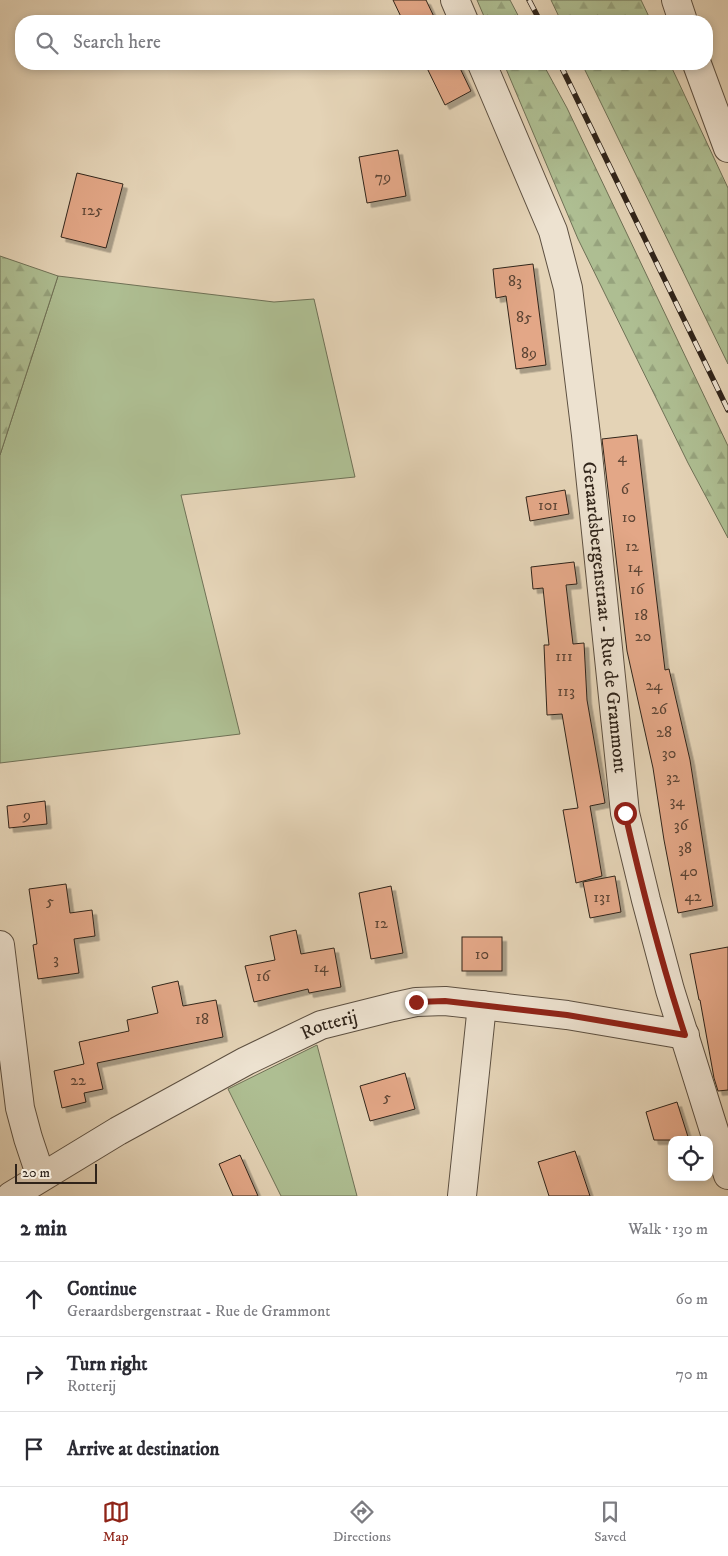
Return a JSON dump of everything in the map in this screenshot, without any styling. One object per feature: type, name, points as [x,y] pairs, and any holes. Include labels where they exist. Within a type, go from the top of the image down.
[{"type":"street","points":[[455,0],[461,15]]},
{"type":"street","points":[[676,0],[681,15]]},
{"type":"street","name":"Geraardsbergenstraat - Rue de Grammont","points":[[485,70],[553,231],[568,288],[586,435],[625,813],[658,946],[698,1082],[728,1175]]},
{"type":"street","points":[[699,70],[728,148]]},
{"type":"street","points":[[0,945],[20,1108],[41,1177]]},
{"type":"street","name":"Rotterij","points":[[11,1196],[135,1121],[246,1061],[321,1025],[393,1007],[416,1002],[445,1001],[567,1015],[685,1035]]},
{"type":"street","points":[[462,1196],[482,1005]]},
{"type":"green space","points":[[477,0],[510,0],[518,15],[483,15]]},
{"type":"green space","points":[[551,0],[641,0],[648,15],[558,15]]},
{"type":"green space","points":[[507,70],[546,70],[567,108],[728,446],[728,538],[688,463],[578,239]]},
{"type":"green space","points":[[585,70],[673,70],[728,188],[728,364]]},
{"type":"green space","points":[[0,256],[58,276],[0,455]]},
{"type":"green space","points":[[58,276],[274,302],[314,299],[355,477],[181,495],[240,734],[0,763],[0,455]]},
{"type":"green space","points":[[317,1045],[357,1196],[281,1196],[228,1089]]},
{"type":"building","points":[[393,0],[426,0],[433,15],[400,15]]},
{"type":"building","points":[[428,70],[461,70],[471,91],[445,105]]},
{"type":"building","points":[[398,150],[406,196],[367,203],[359,157]]},
{"type":"building","points":[[77,173],[123,184],[106,248],[61,237]]},
{"type":"building","points":[[533,264],[546,365],[516,369],[506,296],[496,298],[493,269]]},
{"type":"building","points":[[637,435],[665,670],[669,669],[690,760],[713,906],[678,913],[653,768],[627,651],[602,439]]},
{"type":"building","points":[[565,490],[569,514],[530,521],[526,497]]},
{"type":"building","points":[[574,562],[577,584],[566,585],[573,644],[584,643],[587,700],[605,803],[590,806],[602,876],[576,883],[563,810],[578,808],[562,714],[547,715],[544,645],[549,645],[543,588],[533,589],[531,567]]},
{"type":"building","points":[[45,801],[47,824],[9,828],[7,806]]},
{"type":"building","points":[[615,876],[621,912],[590,918],[583,882]]},
{"type":"building","points":[[66,884],[70,913],[92,910],[95,936],[74,939],[79,973],[38,979],[33,945],[37,944],[29,889]]},
{"type":"building","points":[[391,886],[403,953],[371,959],[359,893]]},
{"type":"building","points":[[296,930],[301,954],[334,948],[341,987],[309,993],[308,989],[254,1002],[245,966],[275,960],[270,936]]},
{"type":"building","points":[[462,937],[502,937],[502,971],[462,971]]},
{"type":"building","points":[[728,947],[728,1090],[718,1091],[690,954]]},
{"type":"building","points":[[178,981],[183,1006],[216,1000],[223,1037],[97,1063],[103,1089],[84,1093],[86,1102],[62,1108],[54,1071],[84,1064],[79,1042],[129,1031],[127,1020],[158,1013],[152,987]]},
{"type":"building","points":[[405,1073],[415,1109],[370,1121],[360,1086]]},
{"type":"building","points":[[677,1102],[688,1136],[668,1136],[668,1140],[654,1140],[646,1112]]},
{"type":"building","points":[[575,1151],[590,1196],[549,1196],[538,1162]]},
{"type":"building","points":[[240,1155],[258,1196],[233,1196],[219,1164]]},
{"type":"railway","points":[[529,0],[537,15]]},
{"type":"railway","points":[[563,70],[728,410]]},
{"type":"route","points":[[416,1002],[445,1001],[567,1015],[685,1035],[658,946],[625,813]]}]
